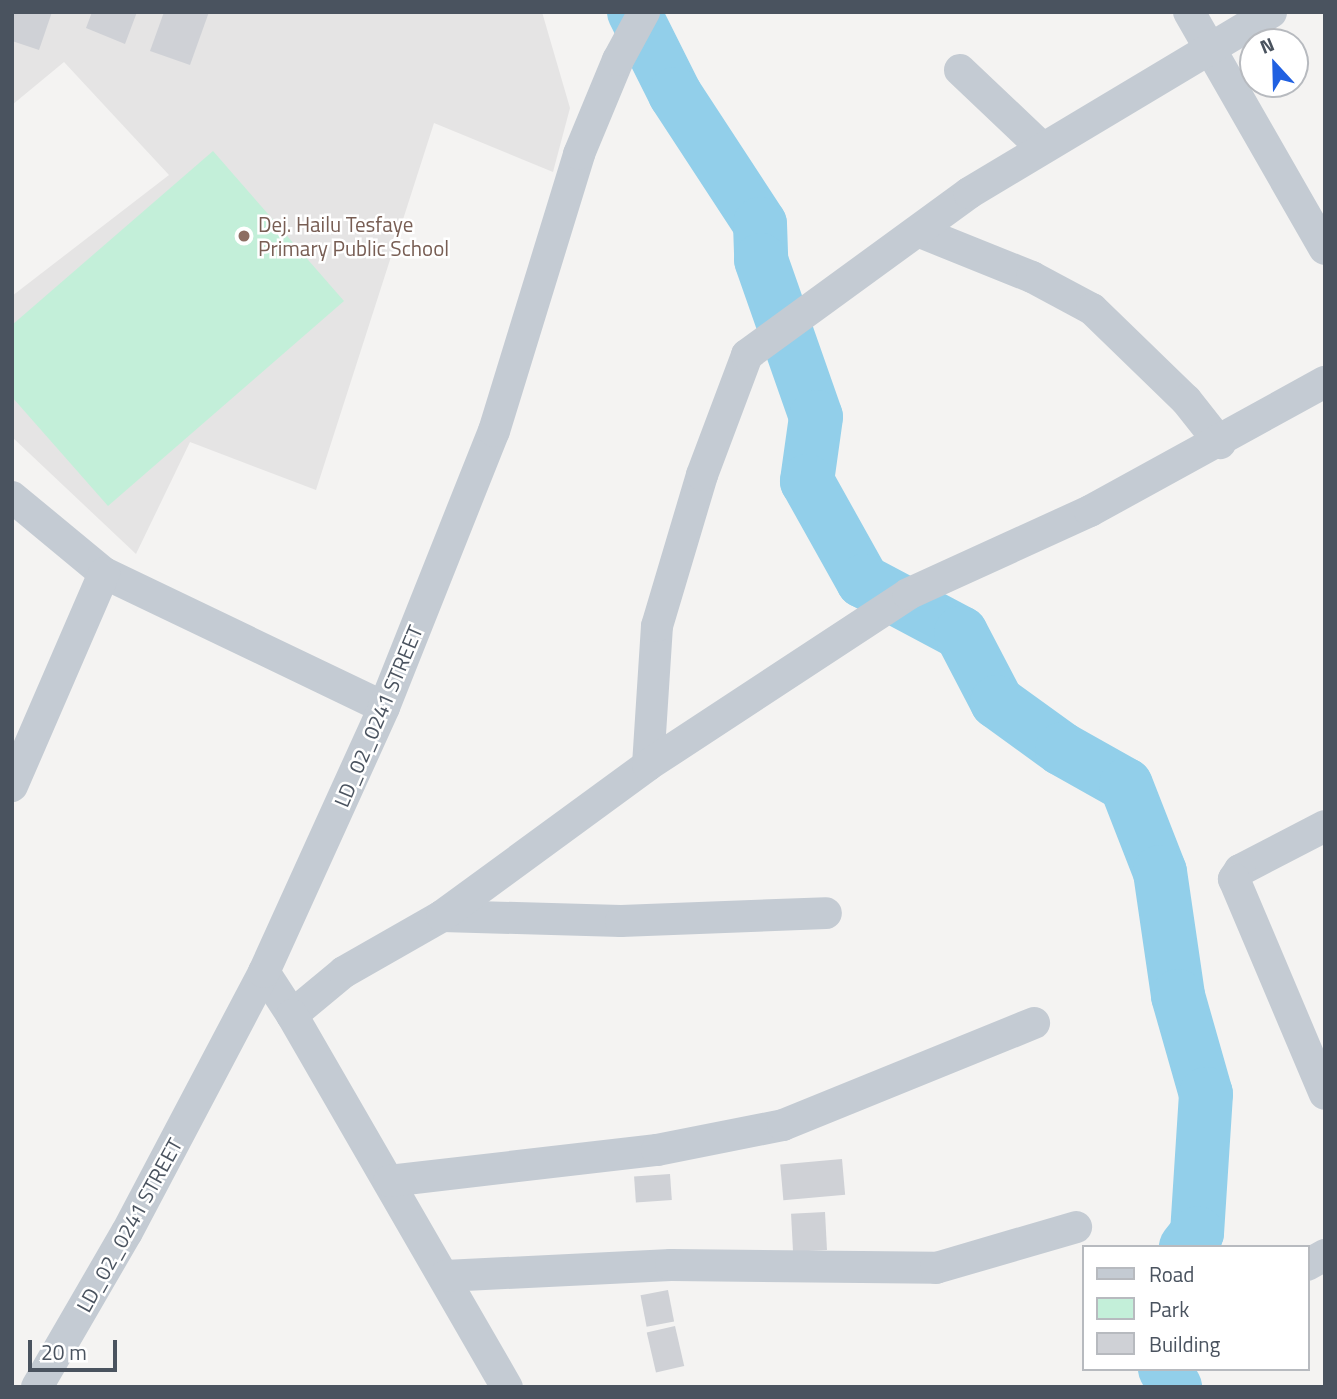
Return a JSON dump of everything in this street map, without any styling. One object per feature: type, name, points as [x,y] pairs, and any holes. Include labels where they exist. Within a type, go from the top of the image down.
[{"type":"street","name":"LD_02_0241 STREET","points":[[48,1381],[264,972],[384,707],[494,431],[579,154],[618,60],[643,12]]},
{"type":"street","points":[[1189,12],[1325,249]]},
{"type":"street","points":[[648,765],[657,626],[733,383],[747,355],[780,329],[877,264],[969,193],[1041,147],[1271,12]]},
{"type":"street","points":[[960,70],[1041,147]]},
{"type":"street","points":[[920,232],[1032,277],[1092,309],[1186,400],[1220,443]]},
{"type":"street","points":[[292,1016],[344,972],[442,916],[648,765],[866,625],[908,594],[1090,510],[1220,443],[1325,382]]},
{"type":"street","points":[[12,497],[104,573],[384,707]]},
{"type":"street","points":[[12,786],[104,573]]},
{"type":"street","points":[[1325,826],[1240,870],[1234,879],[1325,1094]]},
{"type":"street","points":[[442,916],[621,921],[827,914]]},
{"type":"street","points":[[264,972],[445,1276],[507,1387]]},
{"type":"street","points":[[389,1181],[657,1150],[782,1125],[1034,1023]]},
{"type":"street","points":[[445,1276],[671,1265],[936,1268],[1076,1227]]},
{"type":"street","points":[[1309,1264],[1325,1255]]},
{"type":"shaded area","name":"Dej. Hailu Tesfaye Primary Public School","points":[[12,12],[542,12],[570,108],[553,172],[434,123],[316,490],[190,442],[136,554],[12,437],[12,296],[169,175],[64,62],[12,105]]},
{"type":"green space","points":[[213,151],[344,301],[108,506],[12,397],[12,325]]},
{"type":"building","points":[[12,12],[52,12],[39,50],[12,41]]},
{"type":"building","points":[[92,12],[137,12],[125,44],[86,28]]},
{"type":"building","points":[[164,12],[209,12],[190,65],[150,51]]},
{"type":"building","points":[[842,1159],[845,1195],[783,1200],[780,1164]]},
{"type":"building","points":[[670,1174],[672,1200],[636,1202],[634,1177]]},
{"type":"building","points":[[825,1212],[827,1250],[793,1252],[791,1214]]},
{"type":"building","points":[[668,1290],[674,1321],[647,1327],[641,1295]]},
{"type":"building","points":[[675,1326],[684,1366],[656,1372],[647,1333]]},
{"type":"waterway","points":[[634,12],[675,94],[760,224],[761,260],[816,417],[807,481],[863,581],[961,633],[997,702],[1062,749],[1126,785],[1160,872],[1178,996],[1206,1094],[1197,1233],[1188,1245]]},
{"type":"waterway","points":[[1166,1371],[1175,1387]]},
{"type":"place","name":"Dej. Hailu Tesfaye Primary Public School","points":[[244,236]]}]
